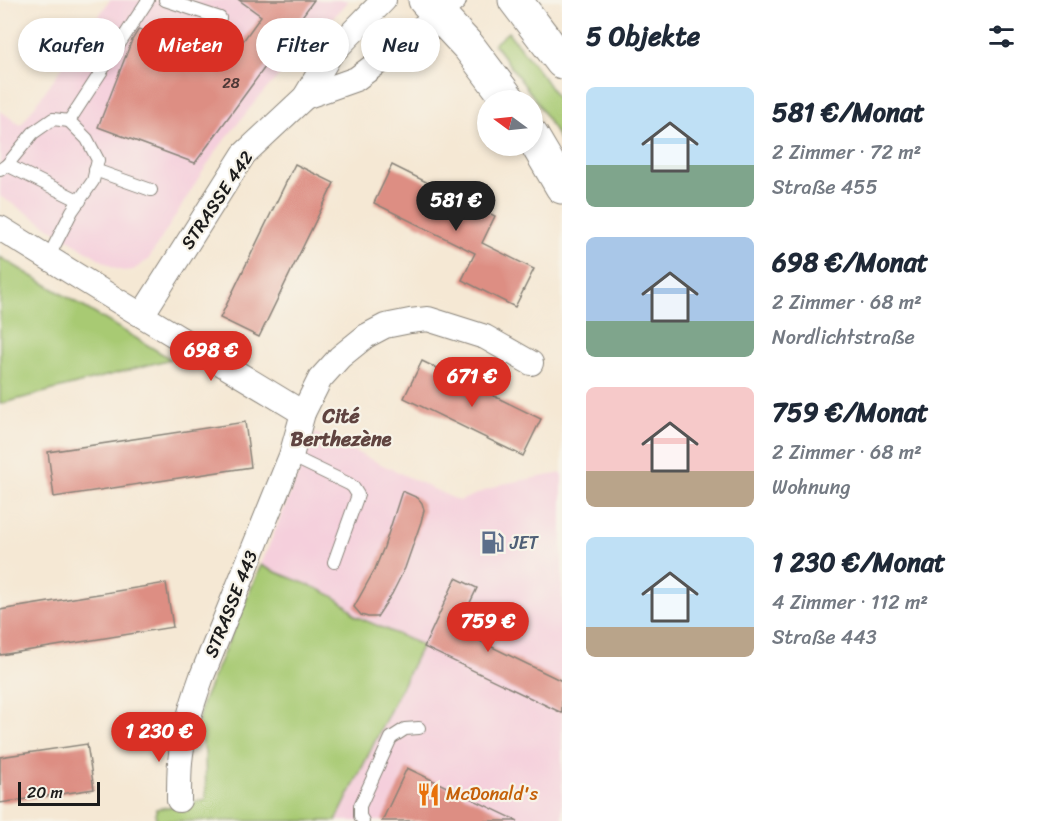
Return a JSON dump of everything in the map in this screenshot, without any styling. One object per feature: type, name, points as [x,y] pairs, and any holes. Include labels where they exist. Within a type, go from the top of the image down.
[{"type":"main road","points":[[515,0],[562,62]]},
{"type":"main road","points":[[439,5],[501,90]]},
{"type":"main road","points":[[543,155],[562,187]]},
{"type":"street","name":"STRASSE 442","points":[[142,315],[244,154],[305,97],[330,55],[384,0]]},
{"type":"street","name":"STRASSE 442","points":[[305,97],[356,79],[403,44],[439,5]]},
{"type":"street","points":[[0,228],[303,413]]},
{"type":"street","name":"STRASSE 443","points":[[179,800],[184,731],[202,676],[291,456],[303,413],[320,380],[339,357],[366,336],[385,326],[428,319],[485,337],[531,363]]},
{"type":"lane","points":[[69,121],[148,0]]},
{"type":"lane","points":[[165,0],[220,18]]},
{"type":"lane","points":[[48,258],[72,211],[80,201],[93,181],[98,160],[87,139],[69,121],[53,119],[33,133],[3,168],[80,201]]},
{"type":"lane","points":[[95,170],[151,190]]},
{"type":"lane","points":[[291,456],[349,484],[356,490],[357,501],[334,562]]},
{"type":"lane","points":[[363,821],[360,816],[360,806],[391,738],[405,729],[418,728]]},
{"type":"shaded area","points":[[110,0],[348,0],[333,18],[256,18],[256,72],[282,72],[220,146],[148,260],[133,270],[123,271],[114,268],[0,196],[0,111],[21,125],[59,72],[125,72],[125,18],[97,18]]},
{"type":"shaded area","points":[[315,433],[459,501],[502,484],[562,473],[562,821],[336,821],[422,645],[355,616],[334,596],[261,565]]},
{"type":"green space","points":[[508,32],[544,78],[562,105],[562,144],[543,112],[543,90],[528,90],[494,44]]},
{"type":"green space","points":[[0,257],[171,359],[0,404]]},
{"type":"green space","points":[[261,565],[326,592],[348,607],[355,616],[422,645],[336,821],[156,821],[156,809],[206,799],[205,751],[196,728],[203,701]]},
{"type":"building","points":[[239,0],[314,0],[301,18],[260,18],[261,16]]},
{"type":"building","points":[[256,23],[256,72],[261,72],[195,163],[98,127],[119,72],[125,72],[125,58],[137,32],[137,72],[244,72],[244,40]]},
{"type":"building","points":[[295,164],[334,183],[259,337],[220,318]]},
{"type":"building","points":[[392,165],[495,216],[482,243],[534,269],[515,307],[462,280],[475,253],[374,203]]},
{"type":"building","points":[[422,361],[541,419],[523,456],[404,398]]},
{"type":"building","points":[[245,422],[251,467],[54,497],[48,452]]},
{"type":"building","points":[[402,491],[418,498],[422,503],[424,510],[421,522],[405,568],[392,594],[377,617],[361,615],[354,607],[375,569]]},
{"type":"building","points":[[456,578],[477,588],[457,630],[562,681],[562,713],[424,647]]},
{"type":"building","points":[[166,583],[173,627],[0,655],[0,610]]},
{"type":"building","points":[[87,744],[94,789],[0,803],[0,757]]},
{"type":"building","name":"McDonald's","points":[[407,768],[518,821],[382,821]]},
{"type":"place","name":"JET","points":[[492,543]]},
{"type":"place","name":"McDonald's","points":[[428,794]]},
{"type":"district","name":"Cité Berthezène","points":[[341,428]]}]
